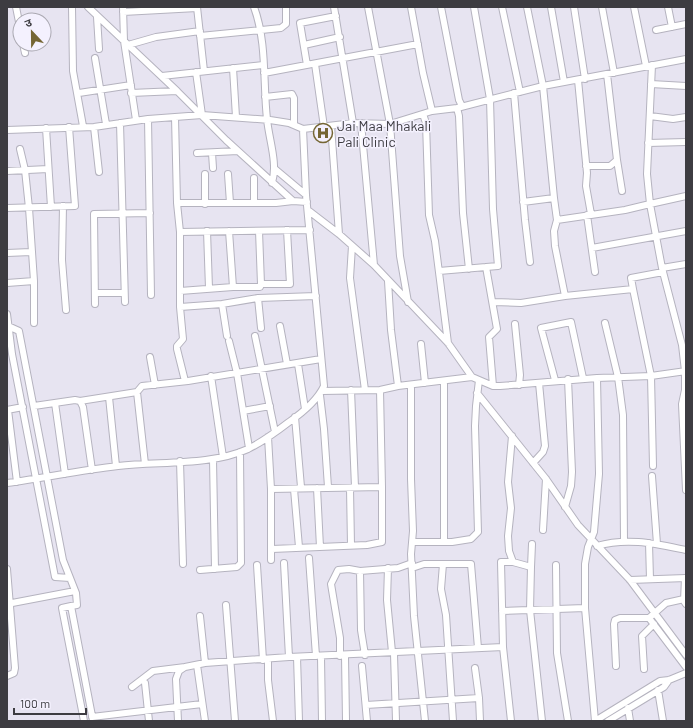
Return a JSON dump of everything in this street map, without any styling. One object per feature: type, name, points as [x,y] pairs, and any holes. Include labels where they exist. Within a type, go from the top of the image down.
[{"type":"street","points":[[72,7],[73,71],[83,126]]},
{"type":"street","points":[[88,7],[162,76],[238,152],[293,201]]},
{"type":"street","points":[[136,120],[131,93],[123,10],[197,7],[204,72]]},
{"type":"street","points":[[254,7],[261,31],[267,120],[275,169],[272,183]]},
{"type":"street","points":[[126,43],[156,37],[261,31],[285,26],[287,20],[286,7]]},
{"type":"street","points":[[334,7],[353,123]]},
{"type":"street","points":[[368,7],[390,124],[400,256],[408,302]]},
{"type":"street","points":[[411,7],[432,111]]},
{"type":"street","points":[[441,7],[459,100],[463,213],[469,269]]},
{"type":"street","points":[[439,271],[498,266],[493,209],[490,99],[474,7]]},
{"type":"street","points":[[502,7],[517,92],[523,202],[530,262]]},
{"type":"street","points":[[527,7],[544,86],[557,220],[554,231],[555,246],[565,296]]},
{"type":"street","points":[[551,7],[564,82]]},
{"type":"street","points":[[574,7],[585,79]]},
{"type":"street","points":[[602,7],[614,73]]},
{"type":"street","points":[[634,7],[649,65],[651,84],[647,174],[650,204],[663,270],[682,344],[686,371],[685,390],[682,404],[684,419],[686,490]]},
{"type":"street","points":[[668,7],[672,27]]},
{"type":"street","points":[[95,12],[99,49]]},
{"type":"street","points":[[307,65],[300,24],[336,16]]},
{"type":"street","points":[[656,30],[686,24]]},
{"type":"street","points":[[304,45],[340,37]]},
{"type":"street","points":[[264,73],[418,44]]},
{"type":"street","points":[[95,58],[106,124]]},
{"type":"street","points":[[7,130],[83,126],[94,127],[148,118],[202,115],[267,120],[294,125],[303,129],[353,123],[390,124],[432,111],[459,107],[544,86],[686,59]]},
{"type":"street","points":[[315,64],[324,127]]},
{"type":"street","points":[[162,76],[263,65]]},
{"type":"street","points":[[233,68],[236,117]]},
{"type":"street","points":[[196,72],[202,115]]},
{"type":"street","points":[[607,74],[622,191]]},
{"type":"street","points":[[578,80],[586,166],[586,186],[595,272]]},
{"type":"street","points":[[78,93],[131,84]]},
{"type":"street","points":[[651,84],[686,86]]},
{"type":"street","points":[[131,93],[177,91]]},
{"type":"street","points":[[265,97],[292,94],[294,98],[294,125]]},
{"type":"street","points":[[423,114],[426,123],[429,215],[439,271],[448,343]]},
{"type":"street","points":[[175,116],[177,204],[180,232],[180,307],[183,339],[177,346],[185,381]]},
{"type":"street","points":[[650,116],[673,119],[686,117]]},
{"type":"street","points":[[148,118],[151,295]]},
{"type":"street","points":[[120,123],[125,302]]},
{"type":"street","points":[[361,123],[374,265]]},
{"type":"street","points":[[331,126],[339,234]]},
{"type":"street","points":[[7,208],[75,206],[69,127]]},
{"type":"street","points":[[94,127],[99,172]]},
{"type":"street","points":[[46,128],[51,207]]},
{"type":"street","points":[[7,483],[36,480],[116,466],[213,459],[240,452],[275,432],[305,409],[321,393],[324,386],[307,198],[303,129]]},
{"type":"street","points":[[648,143],[686,142]]},
{"type":"street","points":[[20,149],[25,170],[29,208],[34,280],[34,323]]},
{"type":"street","points":[[197,154],[238,152]]},
{"type":"street","points":[[212,153],[213,168]]},
{"type":"street","points":[[586,166],[610,166],[617,160]]},
{"type":"street","points":[[7,171],[48,169]]},
{"type":"street","points":[[275,169],[307,198]]},
{"type":"street","points":[[205,174],[205,204]]},
{"type":"street","points":[[228,174],[230,204]]},
{"type":"street","points":[[254,178],[254,203]]},
{"type":"street","points":[[557,220],[589,214],[625,210],[686,196]]},
{"type":"street","points":[[177,204],[254,203],[293,201],[307,198]]},
{"type":"street","points":[[523,202],[554,198]]},
{"type":"street","points":[[63,206],[62,260],[66,310]]},
{"type":"street","points":[[309,211],[339,234],[374,265],[448,343],[472,377],[493,386],[519,385],[583,378],[651,376],[686,371]]},
{"type":"street","points":[[95,304],[94,214],[150,213]]},
{"type":"street","points":[[180,291],[209,288],[260,287],[261,284],[290,284],[287,230]]},
{"type":"street","points":[[180,232],[310,230]]},
{"type":"street","points":[[207,231],[209,288]]},
{"type":"street","points":[[230,231],[233,287]]},
{"type":"street","points":[[259,231],[261,284]]},
{"type":"street","points":[[592,248],[656,235],[686,231]]},
{"type":"street","points":[[352,246],[350,278],[365,390]]},
{"type":"street","points":[[7,253],[31,252]]},
{"type":"street","points":[[653,466],[651,376],[631,278],[686,264]]},
{"type":"street","points":[[486,267],[497,329],[489,337],[493,386]]},
{"type":"street","points":[[7,283],[34,280]]},
{"type":"street","points":[[388,281],[391,330],[398,386]]},
{"type":"street","points":[[493,302],[521,303],[565,296],[633,289]]},
{"type":"street","points":[[96,293],[124,293]]},
{"type":"street","points":[[180,307],[222,304],[258,298],[316,296]]},
{"type":"street","points":[[258,298],[261,328]]},
{"type":"street","points":[[222,304],[228,339],[237,374],[249,448]]},
{"type":"street","points":[[7,314],[10,360],[23,407],[55,577],[70,578]]},
{"type":"street","points":[[555,380],[541,328],[571,322],[583,378]]},
{"type":"street","points":[[515,324],[520,375],[519,385]]},
{"type":"street","points":[[605,324],[618,377],[623,415],[624,541]]},
{"type":"street","points":[[8,326],[19,331],[63,560],[75,591],[77,605],[62,608],[84,721]]},
{"type":"street","points":[[280,326],[287,364]]},
{"type":"street","points":[[255,336],[275,432]]},
{"type":"street","points":[[421,344],[425,384]]},
{"type":"street","points":[[150,357],[155,385]]},
{"type":"street","points":[[34,406],[109,397],[137,392],[142,386],[185,381],[211,376],[237,374],[321,359]]},
{"type":"street","points":[[298,364],[305,409]]},
{"type":"street","points":[[211,376],[223,456]]},
{"type":"street","points":[[321,393],[351,390],[380,390],[398,386],[444,382],[472,377]]},
{"type":"street","points":[[598,378],[600,474],[594,532],[588,547],[585,564],[585,608],[595,721],[660,681],[669,680],[686,673]]},
{"type":"street","points":[[565,507],[571,486],[572,472],[568,379]]},
{"type":"street","points":[[412,542],[452,542],[471,539],[478,532],[475,426],[479,380]]},
{"type":"street","points":[[444,382],[444,541]]},
{"type":"street","points":[[533,463],[543,452],[545,446],[539,383]]},
{"type":"street","points":[[411,385],[410,436],[414,616],[419,652],[425,721]]},
{"type":"street","points":[[351,390],[352,545]]},
{"type":"street","points":[[272,548],[320,547],[382,542],[380,390]]},
{"type":"street","points":[[137,392],[145,464]]},
{"type":"street","points":[[321,393],[328,487]]},
{"type":"street","points":[[477,393],[546,479],[578,525],[630,580],[686,655]]},
{"type":"street","points":[[109,397],[116,466]]},
{"type":"street","points":[[80,401],[83,407],[92,470]]},
{"type":"street","points":[[55,403],[65,474]]},
{"type":"street","points":[[243,411],[270,406]]},
{"type":"street","points":[[17,482],[7,410],[23,407]]},
{"type":"street","points":[[295,417],[299,547]]},
{"type":"street","points":[[512,436],[508,482],[511,508],[508,536],[509,551],[513,562]]},
{"type":"street","points":[[268,437],[272,548],[271,560]]},
{"type":"street","points":[[200,570],[237,567],[242,563],[240,452]]},
{"type":"street","points":[[213,459],[215,569]]},
{"type":"street","points":[[180,461],[183,564]]},
{"type":"street","points":[[652,476],[656,544]]},
{"type":"street","points":[[543,530],[546,479]]},
{"type":"street","points":[[270,489],[382,486]]},
{"type":"street","points":[[317,488],[320,547]]},
{"type":"street","points":[[598,546],[614,541],[624,541],[656,544],[686,550]]},
{"type":"street","points":[[649,543],[650,580]]},
{"type":"street","points":[[532,544],[530,610],[542,721]]},
{"type":"street","points":[[309,558],[322,721]]},
{"type":"street","points":[[511,721],[503,647],[501,562],[513,562],[531,567]]},
{"type":"street","points":[[284,563],[289,657]]},
{"type":"street","points":[[346,721],[343,656],[330,584],[338,570],[350,569],[360,571],[424,564],[471,564],[478,648]]},
{"type":"street","points":[[443,564],[441,589],[446,616],[453,721]]},
{"type":"street","points":[[257,565],[265,660],[273,721]]},
{"type":"street","points":[[556,565],[557,653],[568,721]]},
{"type":"street","points":[[388,568],[387,600],[393,653],[396,721]]},
{"type":"street","points":[[7,569],[8,604],[15,668],[14,673],[7,676]]},
{"type":"street","points":[[360,571],[361,630],[365,655]]},
{"type":"street","points":[[616,666],[614,624],[616,620],[620,618],[649,618],[656,614],[661,606],[666,603],[685,601],[685,578],[630,580]]},
{"type":"street","points":[[8,604],[75,591]]},
{"type":"street","points":[[226,605],[235,721]]},
{"type":"street","points":[[71,606],[92,719],[202,704]]},
{"type":"street","points":[[502,611],[585,608]]},
{"type":"street","points":[[200,616],[205,663]]},
{"type":"street","points":[[649,618],[686,667]]},
{"type":"street","points":[[644,669],[642,636],[654,624]]},
{"type":"street","points":[[132,687],[153,671],[205,663],[265,660],[289,657],[365,655],[503,647]]},
{"type":"street","points":[[297,657],[300,721]]},
{"type":"street","points":[[197,665],[205,721]]},
{"type":"street","points":[[362,666],[367,721]]},
{"type":"street","points":[[178,721],[176,708],[176,678],[179,671],[185,667]]},
{"type":"street","points":[[475,668],[480,721]]},
{"type":"street","points":[[608,721],[664,687],[669,680]]},
{"type":"street","points":[[145,683],[149,721]]},
{"type":"street","points":[[658,690],[663,721]]},
{"type":"street","points":[[366,705],[479,698]]},
{"type":"street","points":[[628,708],[630,721]]},
{"type":"place","name":"Jai Maa Mhakali Pali Clinic","points":[[323,133]]}]
